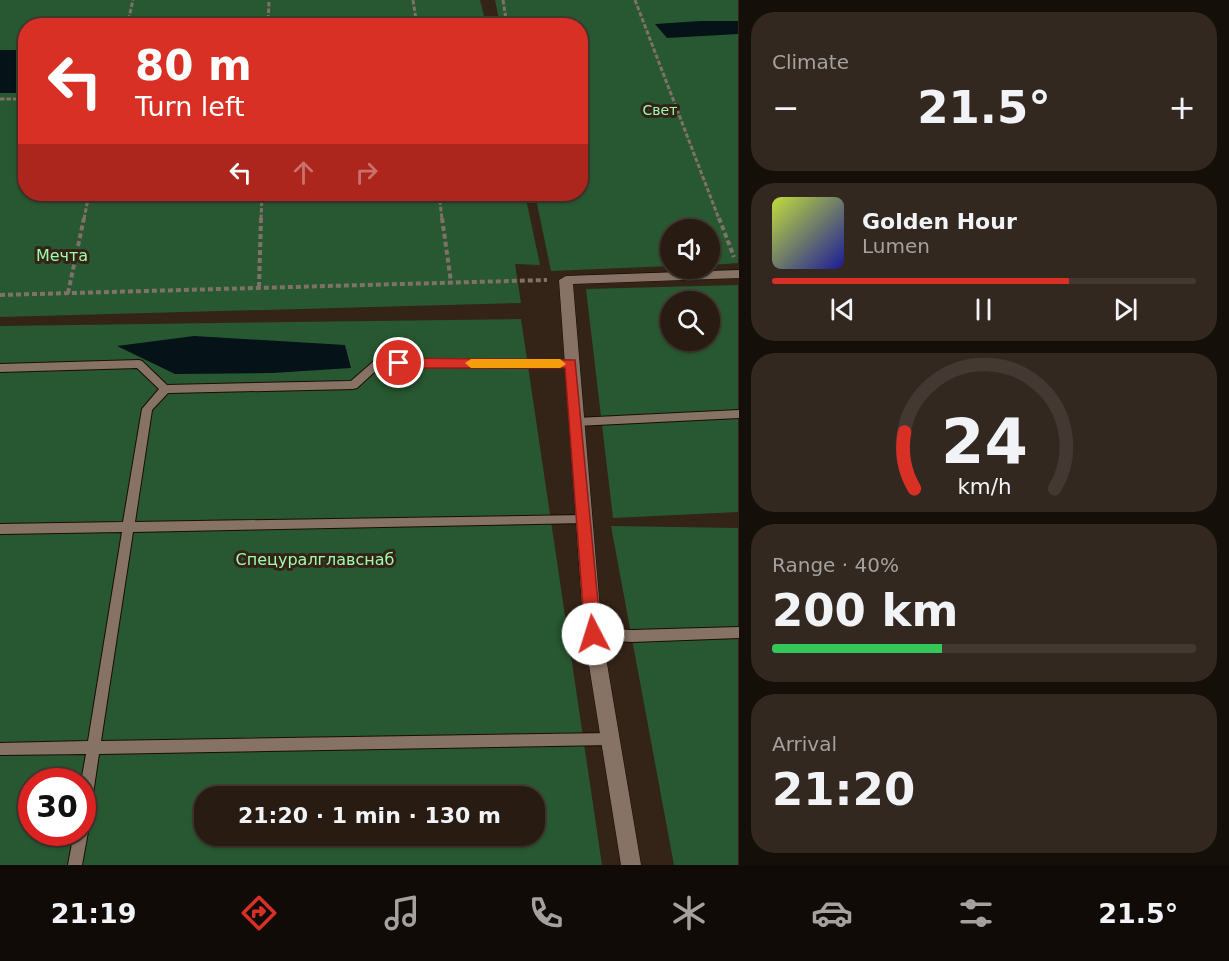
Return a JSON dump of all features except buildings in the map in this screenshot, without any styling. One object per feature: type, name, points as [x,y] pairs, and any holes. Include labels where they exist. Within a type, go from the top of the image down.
[{"type":"street","points":[[631,865],[593,634],[566,280],[738,274]]},
{"type":"lane","points":[[0,368],[140,364],[165,389],[353,385],[378,363],[571,364]]},
{"type":"lane","points":[[91,768],[147,409],[165,389]]},
{"type":"lane","points":[[576,422],[738,414]]},
{"type":"lane","points":[[0,529],[584,520]]},
{"type":"lane","points":[[593,634],[632,636],[738,632]]},
{"type":"lane","points":[[0,749],[610,739]]},
{"type":"lane","points":[[75,865],[78,846]]},
{"type":"path","points":[[129,18],[133,0]]},
{"type":"path","points":[[268,18],[269,0]]},
{"type":"path","points":[[413,0],[416,18]]},
{"type":"path","points":[[503,0],[506,18]]},
{"type":"path","points":[[635,0],[734,259]]},
{"type":"path","points":[[0,99],[18,99]]},
{"type":"path","points":[[68,292],[88,201]]},
{"type":"path","points":[[259,287],[262,201]]},
{"type":"path","points":[[440,201],[451,282]]},
{"type":"path","points":[[0,294],[566,280]]},
{"type":"green space","name":"Мечта","points":[[0,0],[480,0],[484,18],[18,18],[18,201],[526,201],[540,265],[515,264],[521,303],[0,317]]},
{"type":"green space","name":"Свет","points":[[495,0],[738,0],[738,263],[720,264],[720,219],[660,219],[660,266],[551,271],[536,201],[588,201],[588,18],[499,18]]},
{"type":"green space","points":[[738,285],[738,512],[613,518],[586,289]]},
{"type":"green space","name":"Спецуралглавснаб","points":[[521,319],[602,865],[0,865],[0,326]]},
{"type":"green space","points":[[611,526],[738,528],[738,865],[674,865]]},
{"type":"shaded area","points":[[738,21],[738,34],[667,38],[655,24]]},
{"type":"shaded area","points":[[0,50],[18,50],[18,93],[0,93]]},
{"type":"shaded area","points":[[194,336],[345,345],[351,368],[272,373],[175,374],[117,346]]},
{"type":"slow traffic","points":[[471,363],[560,364]]},
{"type":"route","points":[[399,363],[571,364],[593,634]]}]
